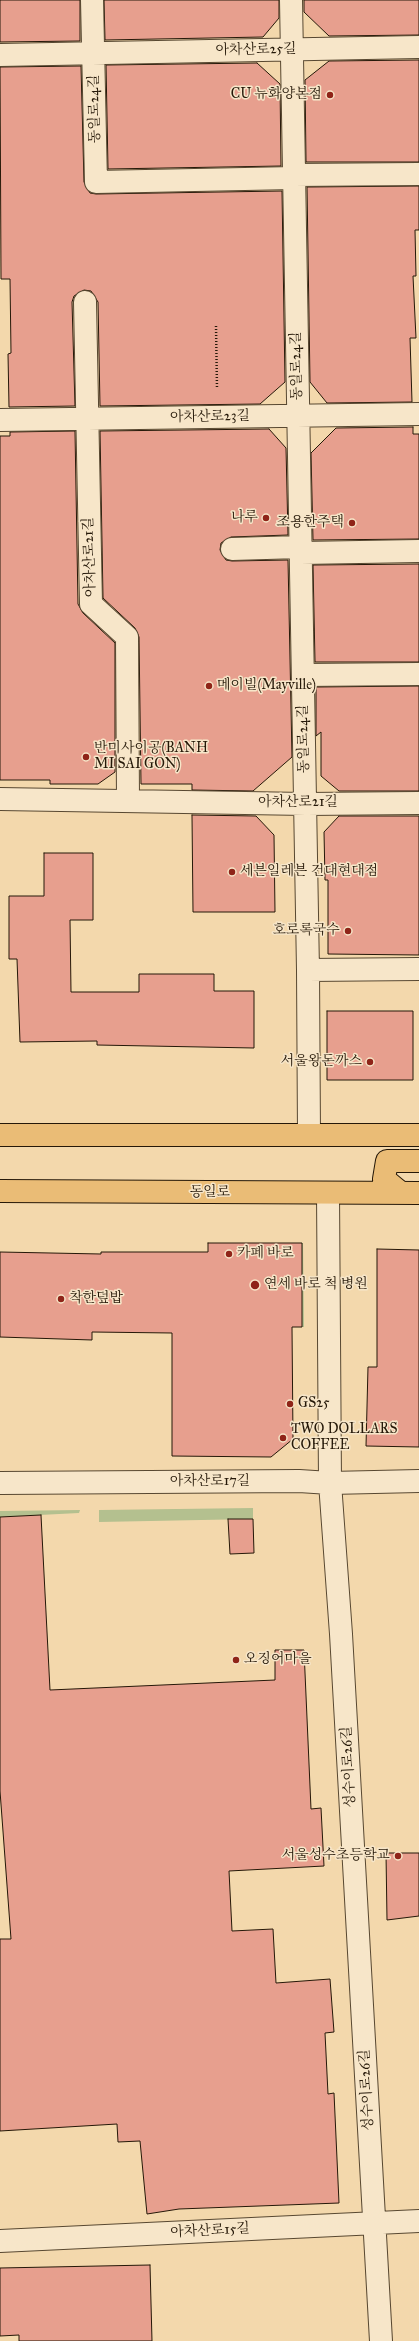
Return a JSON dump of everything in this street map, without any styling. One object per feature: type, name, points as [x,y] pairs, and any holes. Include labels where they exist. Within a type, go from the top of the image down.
[{"type":"main road","points":[[0,1136],[309,1134],[419,1136]]},
{"type":"main road","points":[[410,1193],[384,1179],[387,1161],[419,1161]]},
{"type":"main road","name":"동일로","points":[[0,1192],[410,1193]]},
{"type":"street","points":[[92,0],[94,53]]},
{"type":"street","name":"동일로24길","points":[[291,0],[297,416],[306,804],[309,1134]]},
{"type":"street","name":"아차산로25길","points":[[0,55],[419,47]]},
{"type":"street","name":"동일로24길","points":[[94,53],[96,182],[419,174]]},
{"type":"street","name":"아차산로21길","points":[[85,302],[86,419],[91,604],[127,638],[128,800]]},
{"type":"street","name":"아차산로23길","points":[[0,420],[419,414]]},
{"type":"street","points":[[232,548],[419,551]]},
{"type":"street","points":[[303,675],[419,674]]},
{"type":"street","name":"아차산로21길","points":[[0,799],[306,804],[419,803]]},
{"type":"street","points":[[308,970],[419,969]]},
{"type":"street","name":"성수이로26길","points":[[328,1193],[330,1483],[342,1642],[381,2341]]},
{"type":"street","name":"아차산로17길","points":[[0,1483],[299,1481],[330,1483],[419,1481]]},
{"type":"street","name":"아차산로15길","points":[[0,2241],[419,2221]]},
{"type":"path","points":[[216,326],[216,417]]},
{"type":"green space","points":[[303,1243],[304,1327],[302,1327]]},
{"type":"green space","points":[[253,1508],[253,1519],[99,1522],[99,1510]]},
{"type":"green space","points":[[80,1510],[79,1513],[0,1517],[0,1511]]},
{"type":"building","points":[[0,0],[80,0],[80,41],[0,42]]},
{"type":"building","points":[[104,0],[279,0],[279,18],[263,37],[105,40]]},
{"type":"building","points":[[304,0],[419,0],[419,35],[329,36],[304,12]]},
{"type":"building","points":[[419,60],[419,162],[306,162],[305,80],[329,61]]},
{"type":"building","points":[[257,63],[280,84],[281,166],[108,169],[106,65]]},
{"type":"building","points":[[81,66],[84,182],[90,193],[282,191],[285,382],[260,404],[100,406],[98,302],[91,291],[84,290],[74,296],[72,302],[75,406],[9,407],[8,354],[11,353],[10,279],[1,279],[0,67]]},
{"type":"building","points":[[419,186],[419,230],[415,230],[416,276],[413,276],[416,338],[410,338],[412,402],[327,403],[310,382],[307,187]]},
{"type":"building","points":[[413,427],[413,434],[419,434],[419,539],[313,540],[311,453],[336,428]]},
{"type":"building","points":[[269,429],[286,448],[288,535],[231,537],[221,543],[220,550],[226,560],[232,561],[288,560],[292,757],[253,791],[192,790],[192,784],[141,784],[139,637],[135,628],[103,598],[100,431]]},
{"type":"building","points":[[75,431],[78,604],[83,613],[115,643],[115,772],[98,784],[50,784],[50,780],[0,780],[0,436],[10,436],[10,432]]},
{"type":"building","points":[[419,564],[419,662],[315,662],[313,565]]},
{"type":"building","points":[[419,686],[419,791],[339,791],[321,776],[321,732],[316,736],[316,687]]},
{"type":"building","points":[[192,815],[256,816],[274,835],[275,912],[193,912]]},
{"type":"building","points":[[339,816],[419,816],[419,955],[328,954],[328,880],[325,880],[324,832]]},
{"type":"building","points":[[44,853],[93,853],[93,920],[70,920],[71,992],[139,992],[139,974],[214,974],[214,991],[254,991],[254,1048],[97,1045],[97,1041],[20,1042],[17,959],[9,959],[9,896],[44,896]]},
{"type":"building","points":[[327,1011],[413,1011],[413,1080],[327,1080]]},
{"type":"building","points":[[208,1243],[302,1243],[302,1327],[292,1327],[293,1439],[271,1457],[172,1456],[172,1333],[92,1332],[92,1340],[0,1337],[0,1252],[101,1254],[101,1252],[208,1252]]},
{"type":"building","points":[[377,1249],[419,1250],[419,1447],[366,1446],[368,1367],[377,1367]]},
{"type":"building","points":[[41,1515],[50,1690],[275,1680],[275,1650],[304,1650],[311,1809],[321,1808],[324,1866],[229,1871],[232,1931],[273,1929],[276,1983],[330,1979],[334,2032],[325,2033],[328,2094],[334,2093],[339,2203],[179,2209],[147,2214],[140,2141],[118,2142],[117,2124],[0,2131],[0,1939],[11,1939],[0,1791],[0,1517]]},
{"type":"building","points":[[228,1519],[253,1519],[254,1553],[230,1554]]},
{"type":"building","points":[[386,1853],[419,1853],[419,1916],[387,1920]]},
{"type":"building","points":[[150,2265],[152,2341],[19,2341],[19,2335],[0,2336],[0,2268]]},
{"type":"place","name":"CU 뉴화양본점","points":[[330,95]]},
{"type":"place","name":"나루","points":[[266,518]]},
{"type":"place","name":"조용한주택","points":[[352,523]]},
{"type":"place","name":"메이빌(Mayville)","points":[[209,686]]},
{"type":"place","name":"반미사이공(BANH MI SAI GON)","points":[[86,757]]},
{"type":"place","name":"세븐일레븐 건대현대점","points":[[232,872]]},
{"type":"place","name":"호로록국수","points":[[348,931]]},
{"type":"place","name":"서울왕돈까스","points":[[370,1062]]},
{"type":"place","name":"카페 바로","points":[[229,1254]]},
{"type":"place","name":"연세 바로 척 병원","points":[[255,1285]]},
{"type":"place","name":"착한덮밥","points":[[61,1299]]},
{"type":"place","name":"GS25","points":[[290,1404]]},
{"type":"place","name":"TWO DOLLARS COFFEE","points":[[283,1438]]},
{"type":"place","name":"오징어마을","points":[[236,1660]]},
{"type":"place","name":"서울성수초등학교","points":[[398,1856]]}]
